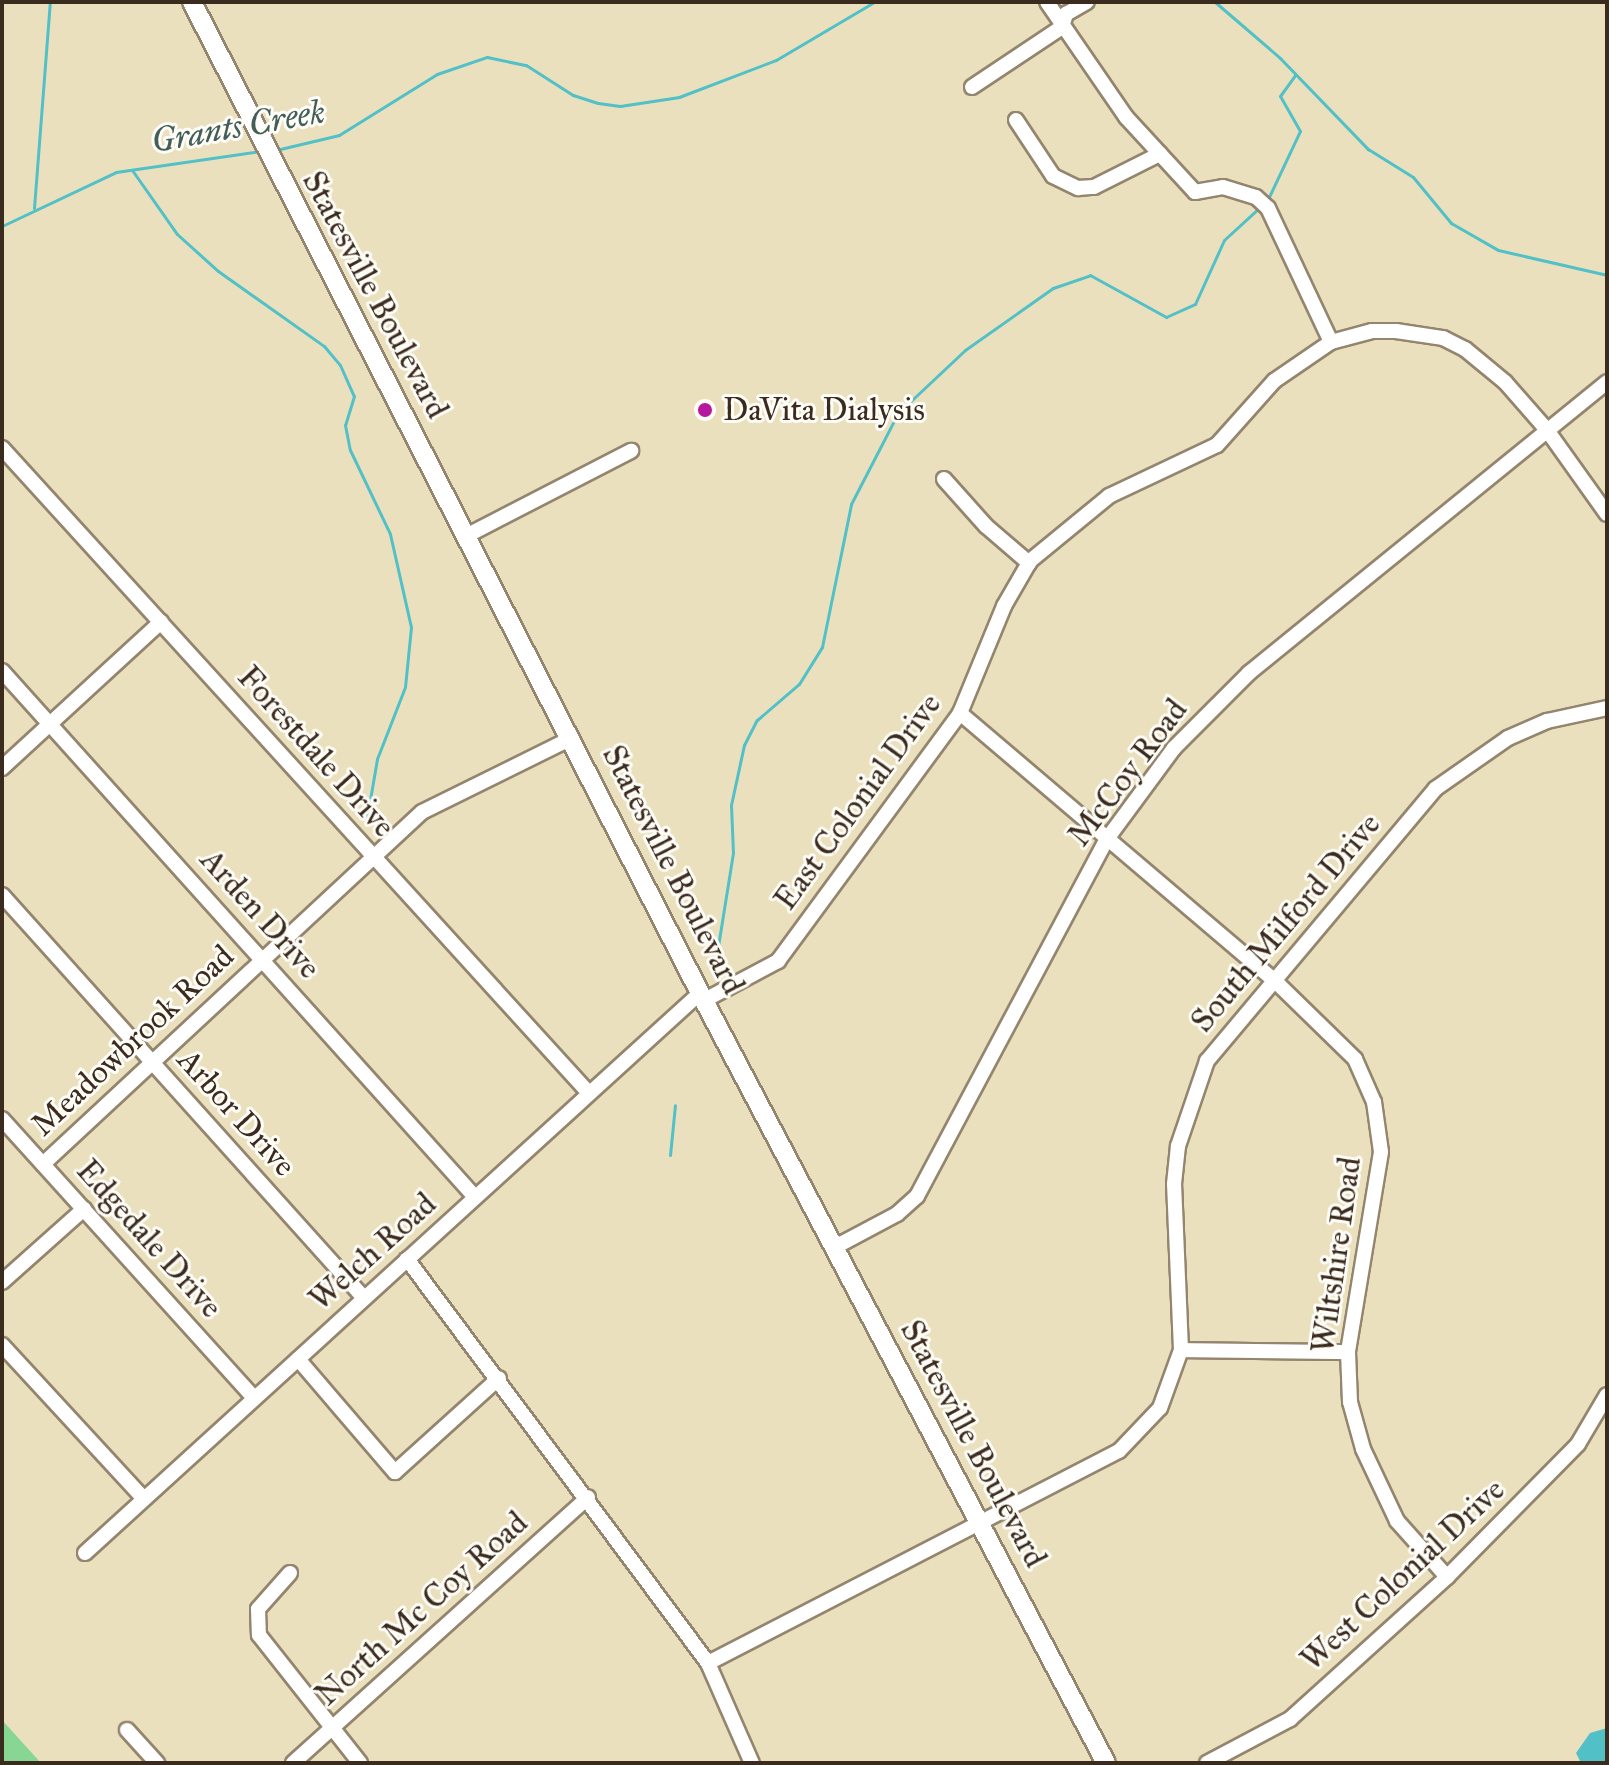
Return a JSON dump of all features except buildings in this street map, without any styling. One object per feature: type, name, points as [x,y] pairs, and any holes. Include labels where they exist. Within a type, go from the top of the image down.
[{"type":"main road","name":"Statesville Boulevard","points":[[192,2],[257,134],[572,738],[702,997],[1106,1763]]},
{"type":"street","points":[[1047,2],[1126,117],[1195,192],[1223,187],[1256,197],[1268,208],[1331,342]]},
{"type":"street","points":[[972,87],[1062,27],[1066,14],[1087,2]]},
{"type":"street","points":[[1016,120],[1053,176],[1078,188],[1105,183],[1160,154]]},
{"type":"street","name":"East Colonial Drive","points":[[702,997],[778,961],[960,713],[1004,606],[1029,563],[1109,496],[1217,445],[1274,381],[1331,342],[1372,331],[1443,338],[1484,362],[1547,430]]},
{"type":"street","name":"McCoy Road","points":[[835,1247],[897,1214],[917,1196],[1107,839],[1174,748],[1249,673],[1607,382]]},
{"type":"street","points":[[1547,430],[1607,514]]},
{"type":"street","name":"Forestdale Drive","points":[[2,448],[588,1092]]},
{"type":"street","points":[[466,536],[631,451]]},
{"type":"street","points":[[944,479],[986,526],[1029,563]]},
{"type":"street","points":[[2,768],[161,622]]},
{"type":"street","name":"Arden Drive","points":[[2,671],[475,1197]]},
{"type":"street","name":"South Milford Drive","points":[[708,1663],[1119,1451],[1160,1408],[1181,1350],[1174,1184],[1178,1146],[1207,1061],[1435,789],[1457,771],[1547,721],[1607,708]]},
{"type":"street","name":"Wiltshire Road","points":[[960,713],[1273,979],[1355,1059],[1379,1126],[1379,1188],[1348,1352],[1350,1402],[1363,1449],[1397,1521],[1447,1577]]},
{"type":"street","name":"Meadowbrook Road","points":[[43,1164],[422,812],[572,738]]},
{"type":"street","name":"Arbor Drive","points":[[2,895],[364,1298]]},
{"type":"street","name":"Welch Road","points":[[85,1553],[588,1092],[702,997]]},
{"type":"street","name":"Edgedale Drive","points":[[2,1119],[254,1398]]},
{"type":"street","points":[[2,1282],[84,1209]]},
{"type":"street","points":[[407,1259],[588,1497],[708,1663],[752,1763]]},
{"type":"street","points":[[2,1345],[144,1499]]},
{"type":"street","points":[[1181,1350],[1348,1352]]},
{"type":"street","points":[[298,1359],[395,1472],[499,1378]]},
{"type":"street","name":"West Colonial Drive","points":[[1207,1763],[1290,1719],[1447,1577],[1578,1444],[1605,1403]]},
{"type":"street","name":"North Mc Coy Road","points":[[293,1763],[588,1497]]},
{"type":"street","points":[[290,1573],[258,1609],[259,1635],[360,1763]]},
{"type":"street","points":[[127,1730],[157,1763]]},
{"type":"green space","points":[[2,1720],[41,1763],[2,1763]]},
{"type":"water","points":[[1607,1728],[1607,1763],[1581,1763],[1576,1753],[1590,1733]]},
{"type":"waterway","points":[[34,208],[50,2]]},
{"type":"waterway","name":"Grants Creek","points":[[276,150],[339,135],[437,74],[487,57],[526,65],[573,95],[598,103],[620,106],[679,97],[776,60],[874,2]]},
{"type":"waterway","points":[[1215,2],[1280,58],[1368,149],[1413,177],[1451,223],[1498,250],[1607,275]]},
{"type":"waterway","points":[[1268,199],[1300,131],[1280,96],[1295,75]]},
{"type":"waterway","name":"Grants Creek","points":[[2,226],[116,172],[260,151]]},
{"type":"waterway","points":[[132,170],[177,234],[218,271],[324,346],[340,365],[354,396],[345,425],[350,450],[390,534],[411,627],[405,687],[377,759],[367,817]]},
{"type":"waterway","points":[[715,965],[733,853],[731,805],[744,745],[757,720],[799,684],[822,647],[851,504],[898,413],[965,350],[1053,288],[1090,275],[1166,317],[1195,304],[1224,240],[1258,209]]},
{"type":"waterway","points":[[670,1155],[675,1105]]},
{"type":"place","name":"DaVita Dialysis","points":[[705,410]]}]
